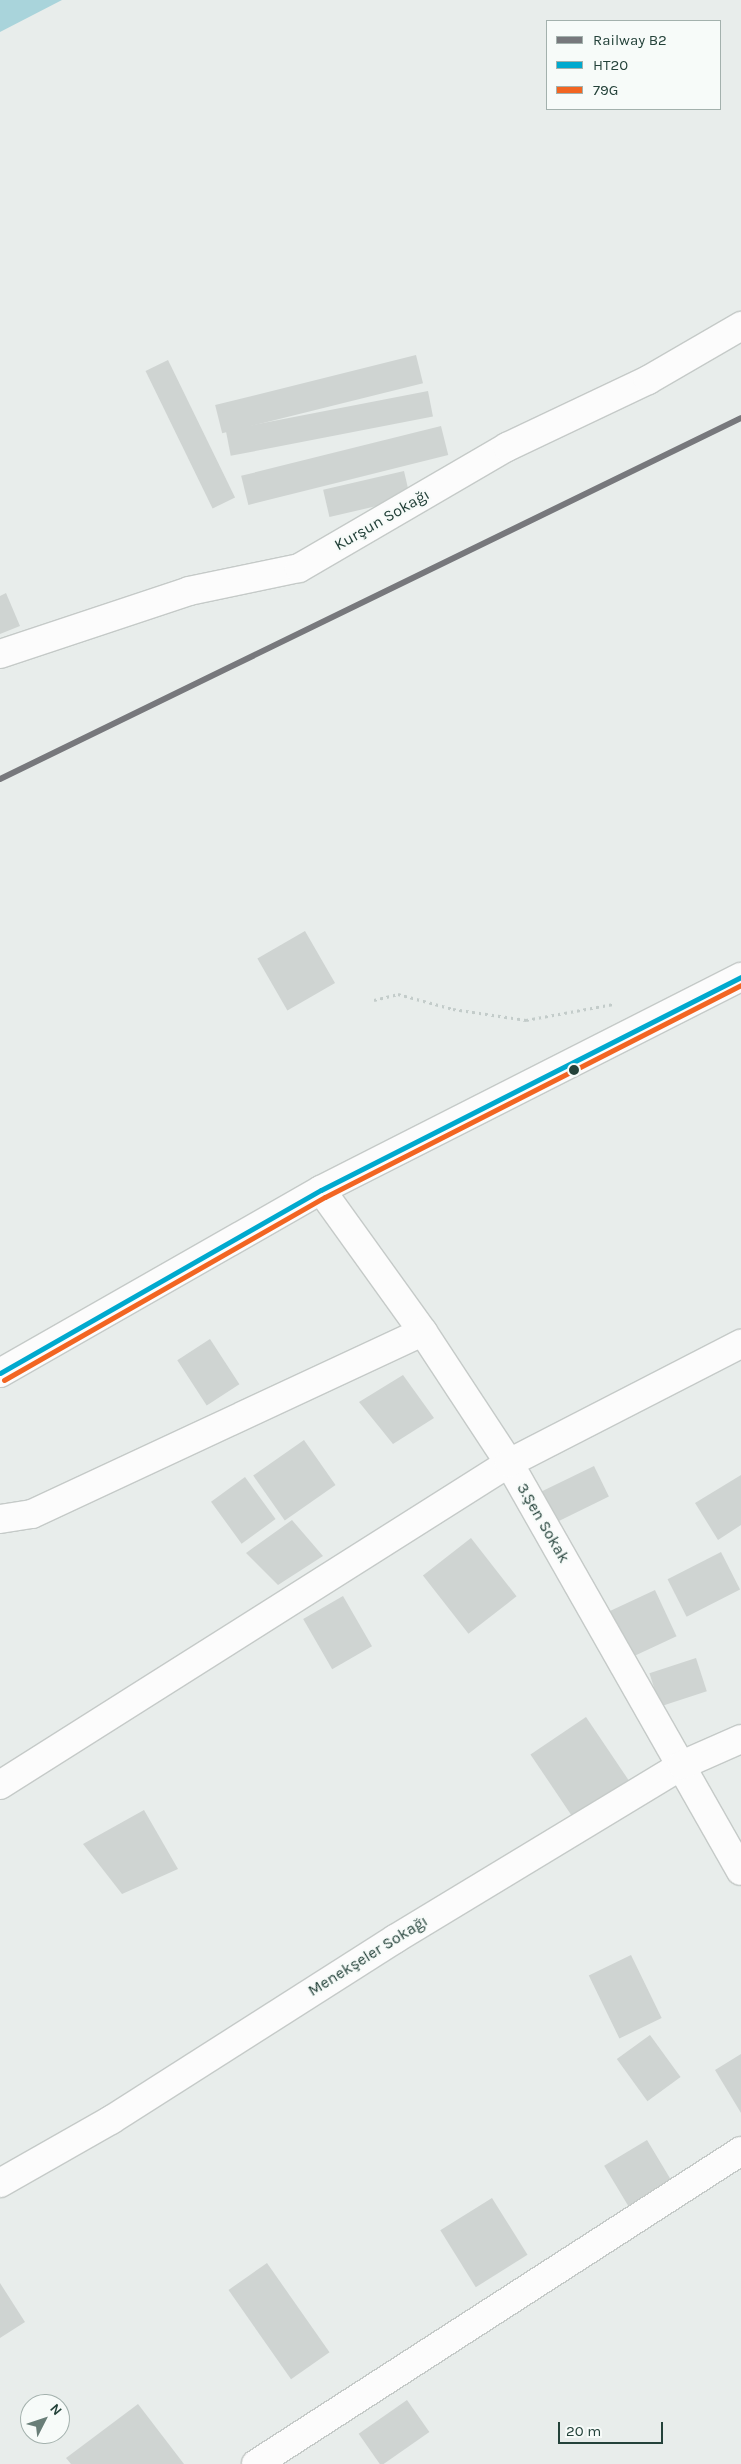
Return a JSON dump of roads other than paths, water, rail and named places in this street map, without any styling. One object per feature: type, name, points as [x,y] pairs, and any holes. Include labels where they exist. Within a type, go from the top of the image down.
[{"type":"street","name":"Kurşun Sokağı","points":[[0,654],[190,591],[299,568],[507,447],[648,380],[741,326]]},
{"type":"street","points":[[0,1373],[321,1190],[741,977]]},
{"type":"street","name":"3.Şen Sokak","points":[[321,1190],[423,1332],[509,1463],[741,1871]]},
{"type":"street","points":[[0,1519],[32,1514],[423,1332]]},
{"type":"street","points":[[0,1785],[509,1463],[741,1344]]},
{"type":"street","name":"Menekşeler Sokağı","points":[[0,2182],[112,2120],[394,1939],[682,1765],[741,1739]]},
{"type":"street","points":[[256,2464],[741,2151]]},
{"type":"water","points":[[0,0],[62,0],[0,32]]},
{"type":"rail line","name":"B2","points":[[0,779],[741,418]]}]
